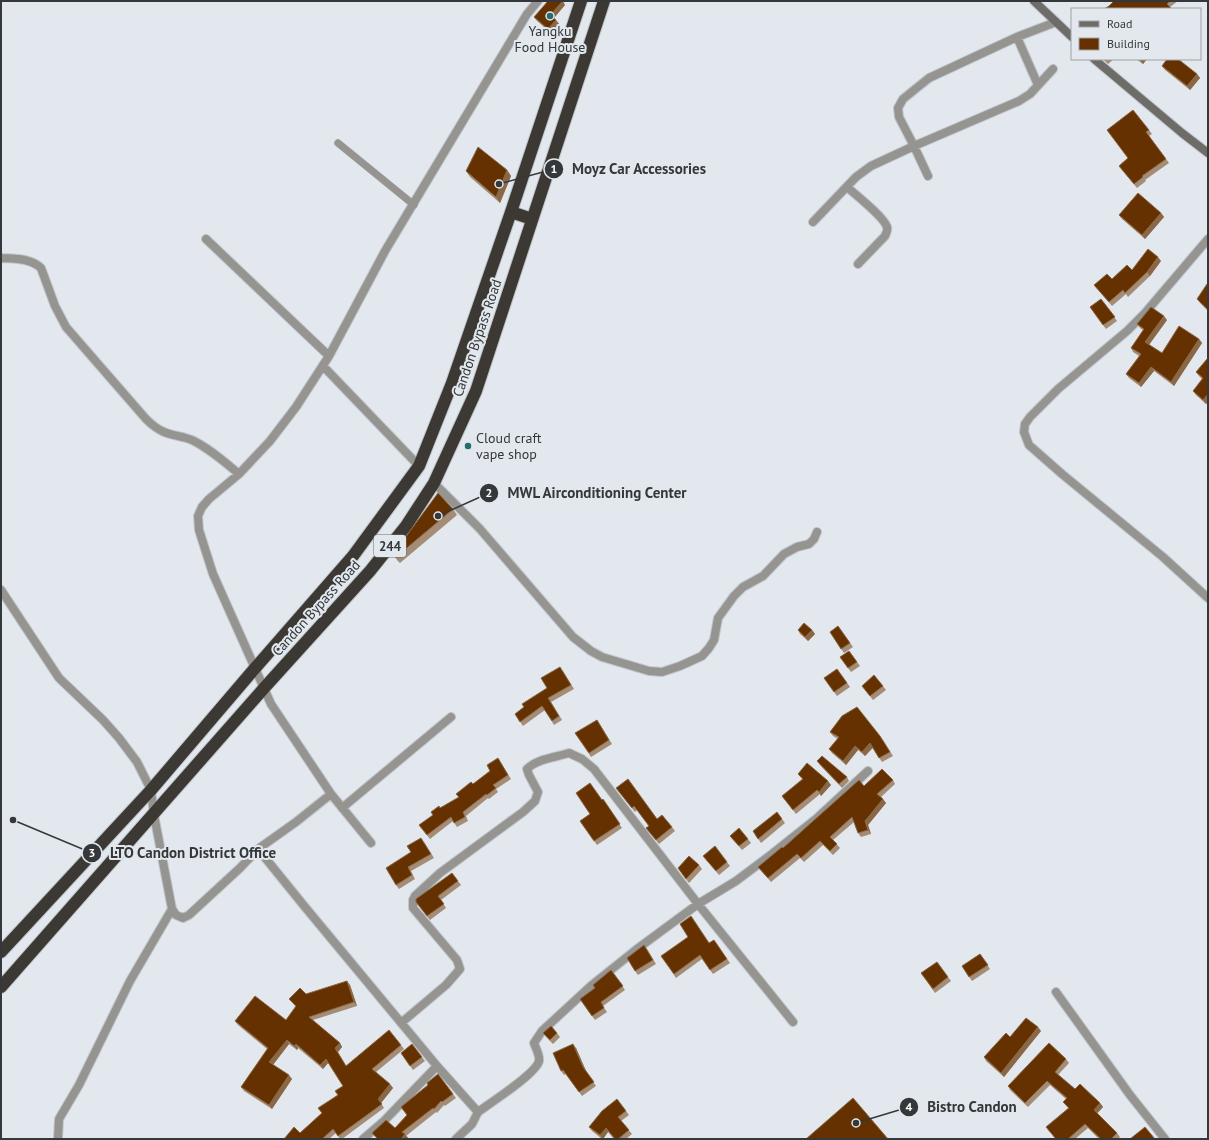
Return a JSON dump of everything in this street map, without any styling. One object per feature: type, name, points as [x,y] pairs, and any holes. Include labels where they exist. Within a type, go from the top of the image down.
[{"type":"highway","name":"Candon Bypass Road","points":[[1,952],[151,790],[353,556],[419,466],[452,383],[581,1]]},
{"type":"highway","name":"Candon Bypass Road","points":[[1,987],[154,815],[265,687],[370,571],[406,526],[434,483],[476,391],[604,1]]},
{"type":"highway","points":[[511,212],[532,219]]},
{"type":"street","points":[[370,843],[331,794],[271,704],[265,687],[213,574],[199,530],[198,516],[202,507],[209,499],[239,474],[270,441],[292,412],[323,366],[385,251],[414,205],[527,14],[538,1]]},
{"type":"street","points":[[1034,1],[1071,36]]},
{"type":"street","points":[[928,176],[899,117],[898,108],[903,99],[929,78],[1018,37],[1056,22]]},
{"type":"street","points":[[1018,37],[1038,86]]},
{"type":"street","points":[[1095,60],[1208,153]]},
{"type":"street","points":[[812,222],[856,177],[871,166],[1019,101],[1030,94],[1053,69]]},
{"type":"street","points":[[847,187],[883,219],[887,227],[885,236],[858,264]]},
{"type":"street","points":[[206,239],[329,356]]},
{"type":"street","points":[[1208,239],[1145,313],[1127,331],[1058,389],[1030,417],[1025,424],[1024,432],[1029,445],[1034,450],[1163,557],[1208,598]]},
{"type":"street","points":[[1,258],[27,260],[36,263],[40,268],[55,306],[66,327],[146,419],[157,429],[178,435],[209,449],[239,474]]},
{"type":"street","points":[[323,366],[419,466]]},
{"type":"street","points":[[434,483],[480,529],[573,637],[591,652],[602,657],[649,671],[662,672],[702,656],[714,640],[718,618],[734,596],[743,587],[763,576],[784,554],[797,547],[809,544],[814,539],[817,532]]},
{"type":"street","points":[[1,590],[59,678],[103,720],[137,762],[151,790],[154,815],[172,909],[179,917],[183,918],[189,915],[240,868],[258,849],[296,822],[331,794]]},
{"type":"street","points":[[342,808],[451,717]]},
{"type":"street","points":[[402,1023],[446,986],[460,969],[457,960],[417,914],[413,908],[413,900],[418,893],[440,873],[523,812],[535,801],[538,792],[527,769],[533,764],[569,753],[582,759],[594,769],[698,904],[793,1022]]},
{"type":"street","points":[[456,1139],[472,1124],[478,1112],[531,1073],[539,1062],[539,1056],[534,1043],[542,1031],[592,985],[637,949],[698,904],[736,881],[772,854],[816,819],[868,771]]},
{"type":"street","points":[[258,849],[437,1066],[478,1112]]},
{"type":"street","points":[[58,1139],[59,1120],[79,1085],[130,981],[172,909]]},
{"type":"street","points":[[1056,992],[1130,1095],[1165,1139]]},
{"type":"street","points":[[363,1139],[384,1121],[437,1066]]},
{"type":"lane","points":[[338,143],[414,205]]},
{"type":"building","points":[[548,1],[563,1],[550,15],[556,20],[548,29],[534,17]]},
{"type":"building","points":[[1114,1],[1170,1],[1167,4],[1171,8],[1106,8]]},
{"type":"building","points":[[1166,60],[1179,60],[1197,74],[1187,86],[1162,66]]},
{"type":"building","points":[[1133,110],[1149,130],[1146,132],[1166,159],[1142,176],[1143,177],[1134,184],[1119,166],[1128,158],[1107,130]]},
{"type":"building","points":[[478,147],[507,170],[496,197],[466,171]]},
{"type":"building","points":[[1138,193],[1161,213],[1142,235],[1119,215]]},
{"type":"building","points":[[1148,249],[1158,257],[1147,272],[1125,293],[1123,290],[1109,302],[1094,285],[1107,274],[1112,279],[1127,265],[1132,270]]},
{"type":"building","points":[[1207,284],[1208,285],[1208,310],[1197,299]]},
{"type":"building","points":[[1101,299],[1115,317],[1103,325],[1090,307]]},
{"type":"building","points":[[1151,307],[1164,316],[1145,342],[1162,353],[1179,326],[1199,339],[1171,382],[1151,367],[1139,383],[1126,374],[1141,354],[1131,348],[1144,329],[1137,324]]},
{"type":"building","points":[[1207,359],[1208,394],[1203,400],[1193,391],[1203,378],[1196,372]]},
{"type":"building","points":[[438,493],[453,509],[396,557],[393,554]]},
{"type":"building","points":[[804,623],[812,630],[805,637],[798,630]]},
{"type":"building","points":[[838,626],[850,643],[841,649],[830,632]]},
{"type":"building","points":[[849,651],[857,662],[848,668],[840,657]]},
{"type":"building","points":[[560,667],[571,685],[548,698],[559,716],[552,721],[542,706],[520,722],[515,714],[524,707],[522,704],[547,688],[541,678]]},
{"type":"building","points":[[837,669],[847,683],[834,692],[824,678]]},
{"type":"building","points":[[874,675],[883,686],[870,696],[862,686]]},
{"type":"building","points":[[857,707],[880,736],[890,752],[879,758],[870,743],[862,752],[855,746],[843,761],[829,749],[839,737],[830,732],[842,716]]},
{"type":"building","points":[[597,720],[609,740],[589,753],[575,733]]},
{"type":"building","points":[[822,756],[847,777],[839,784],[817,761]]},
{"type":"building","points":[[498,758],[508,775],[493,785],[496,788],[463,812],[465,817],[454,823],[451,817],[427,835],[419,825],[433,815],[431,812],[439,806],[440,808],[459,797],[456,794],[471,782],[473,784],[490,771],[487,765]]},
{"type":"building","points":[[807,763],[828,781],[819,792],[817,790],[793,810],[782,796],[803,779],[798,774]]},
{"type":"building","points":[[882,769],[893,780],[877,794],[883,799],[865,821],[868,830],[858,833],[852,817],[830,837],[837,844],[830,851],[820,841],[801,858],[797,854],[768,878],[758,867],[782,847],[783,848],[859,780],[864,786]]},
{"type":"building","points":[[628,779],[657,819],[662,815],[672,827],[656,840],[646,828],[649,826],[634,806],[632,808],[616,788]]},
{"type":"building","points":[[590,783],[620,824],[594,841],[580,821],[590,814],[576,793]]},
{"type":"building","points":[[777,812],[782,819],[758,839],[753,831]]},
{"type":"building","points":[[739,828],[748,839],[739,846],[730,836]]},
{"type":"building","points":[[421,838],[431,854],[408,867],[412,875],[396,885],[386,868],[411,852],[407,846]]},
{"type":"building","points":[[715,846],[727,862],[716,871],[703,856]]},
{"type":"building","points":[[689,856],[699,865],[686,879],[678,868]]},
{"type":"building","points":[[452,873],[458,881],[438,896],[444,904],[427,916],[416,902],[416,899]]},
{"type":"building","points":[[691,916],[709,943],[714,940],[727,959],[710,970],[700,955],[674,974],[661,956],[688,937],[680,924]]},
{"type":"building","points":[[644,945],[653,960],[635,971],[627,958]]},
{"type":"building","points":[[980,954],[988,965],[969,977],[962,966]]},
{"type":"building","points":[[937,962],[948,977],[933,989],[921,973]]},
{"type":"building","points":[[611,970],[623,986],[601,1002],[604,1008],[592,1016],[580,999],[595,988],[593,985]]},
{"type":"building","points":[[347,981],[354,1002],[309,1017],[340,1043],[335,1048],[346,1066],[389,1030],[401,1045],[372,1069],[390,1084],[378,1099],[382,1104],[338,1136],[333,1129],[322,1139],[284,1139],[294,1127],[300,1133],[322,1113],[318,1108],[338,1095],[335,1091],[343,1086],[326,1059],[320,1065],[296,1044],[294,1046],[287,1040],[269,1062],[289,1075],[269,1105],[241,1087],[268,1048],[235,1021],[255,996],[286,1020],[296,1006],[289,999],[300,988],[306,994]]},
{"type":"building","points":[[1026,1018],[1038,1027],[1001,1073],[984,1057],[1006,1033],[1010,1037]]},
{"type":"building","points":[[551,1026],[557,1033],[550,1040],[543,1033]]},
{"type":"building","points":[[1049,1043],[1066,1059],[1055,1072],[1075,1089],[1080,1084],[1100,1103],[1094,1110],[1117,1133],[1111,1139],[1101,1139],[1085,1124],[1068,1139],[1056,1139],[1046,1127],[1069,1108],[1063,1102],[1067,1098],[1047,1081],[1025,1103],[1008,1086]]},
{"type":"building","points":[[412,1044],[422,1057],[410,1066],[401,1053]]},
{"type":"building","points":[[573,1044],[583,1067],[594,1082],[579,1092],[563,1070],[561,1071],[553,1053]]},
{"type":"building","points":[[438,1074],[453,1094],[442,1102],[441,1101],[434,1109],[433,1108],[402,1132],[405,1134],[401,1139],[378,1139],[372,1133],[386,1120],[395,1128],[407,1115],[401,1107],[428,1085],[427,1083]]},
{"type":"building","points":[[853,1098],[888,1139],[806,1139]]},
{"type":"building","points":[[617,1099],[626,1111],[618,1117],[629,1130],[618,1139],[615,1139],[606,1128],[600,1135],[589,1127],[602,1111]]},
{"type":"building","points":[[1145,1127],[1155,1139],[1130,1139]]},
{"type":"place","name":"Yangku Food House","points":[[550,16]]},
{"type":"place","name":"Moyz Car Accessories","points":[[499,184]]},
{"type":"place","name":"Cloud craft vape shop","points":[[468,446]]},
{"type":"place","name":"MWL Airconditioning Center","points":[[438,516]]},
{"type":"place","name":"LTO Candon District Office","points":[[13,820]]},
{"type":"place","name":"Bistro Candon","points":[[856,1123]]}]
